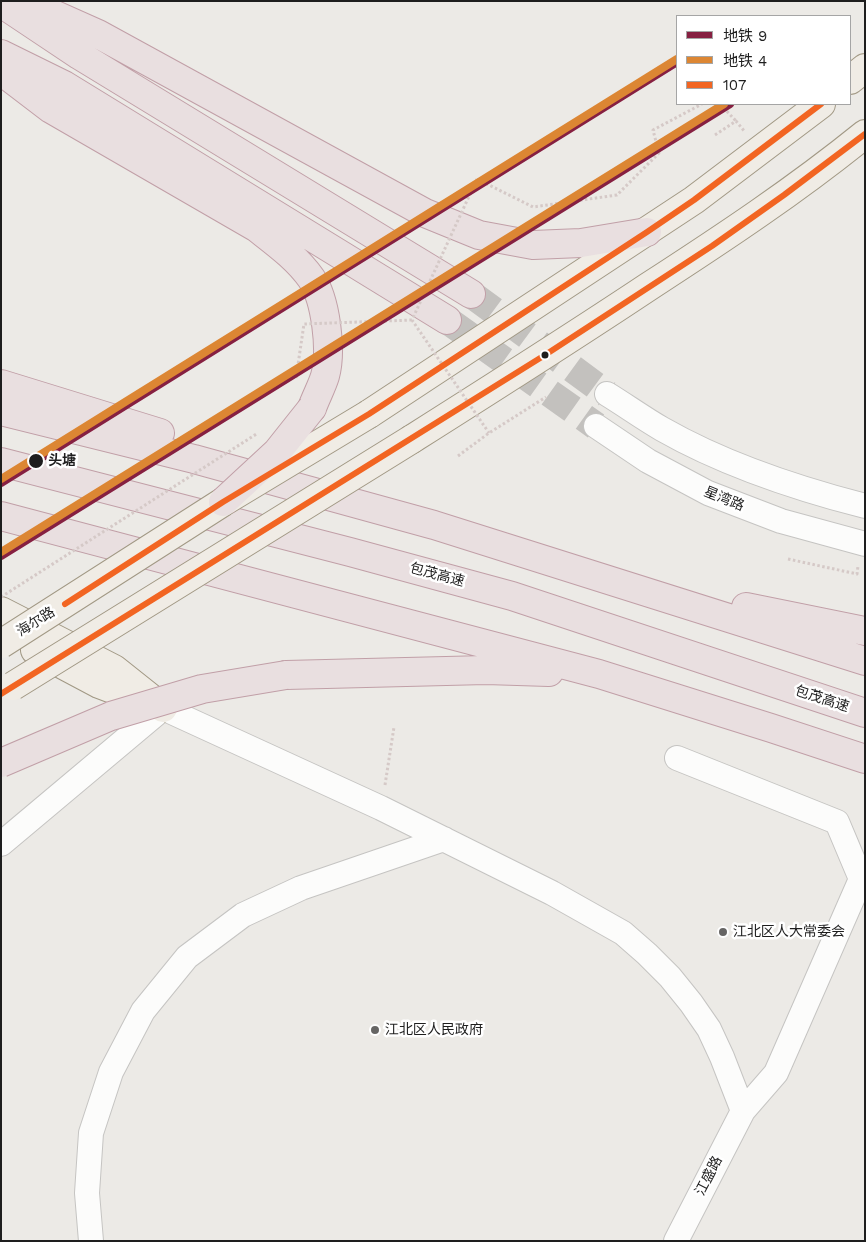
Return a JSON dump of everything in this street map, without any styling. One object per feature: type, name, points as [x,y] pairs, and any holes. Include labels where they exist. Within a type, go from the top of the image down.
[{"type":"highway","points":[[24,1],[98,34],[424,213],[479,234],[533,245],[581,243],[647,232]]},
{"type":"highway","points":[[1,3],[79,55],[471,294]]},
{"type":"highway","points":[[1,54],[64,86],[447,320]]},
{"type":"highway","points":[[1,71],[51,109],[257,228],[286,251],[312,279],[325,312],[328,339],[326,374],[312,408],[278,452],[223,502]]},
{"type":"highway","points":[[1,384],[320,480],[434,525]]},
{"type":"highway","points":[[1,411],[204,462],[434,525],[865,661]]},
{"type":"highway","name":"包茂高速","points":[[1,462],[512,596],[865,713]]},
{"type":"highway","points":[[1,516],[600,674],[865,759]]},
{"type":"highway","points":[[598,576],[865,631]]},
{"type":"highway","points":[[1,763],[111,716],[202,689],[286,675],[486,670],[600,674]]},
{"type":"main road","points":[[851,79],[865,68]]},
{"type":"main road","name":"海尔路","points":[[1,644],[223,502],[369,414],[647,232],[694,200],[820,105]]},
{"type":"main road","points":[[7,690],[412,439],[712,246],[865,134]]},
{"type":"main road","points":[[1,623],[48,596],[96,584]]},
{"type":"main road","points":[[1,611],[114,670],[163,708]]},
{"type":"main road","points":[[1,632],[99,684],[163,708]]},
{"type":"street","points":[[607,394],[662,429],[721,459],[788,484],[865,506]]},
{"type":"street","name":"星湾路","points":[[596,426],[648,461],[708,493],[781,521],[862,543]]},
{"type":"street","points":[[1,844],[163,708],[381,808],[552,893],[623,934],[648,954],[670,977],[709,1029],[722,1057],[742,1111]]},
{"type":"street","name":"江盛路","points":[[676,1241],[742,1111],[776,1073],[861,878],[837,822],[677,758]]},
{"type":"street","points":[[91,1241],[87,1193],[91,1132],[111,1072],[143,1011],[187,957],[243,915],[301,888],[444,839]]},
{"type":"path","points":[[412,320],[477,179],[533,207],[617,195],[659,153],[653,130],[700,105]]},
{"type":"path","points":[[721,105],[736,121]]},
{"type":"path","points":[[296,378],[304,324],[412,320]]},
{"type":"path","points":[[412,320],[489,433]]},
{"type":"path","points":[[458,456],[489,433],[546,397]]},
{"type":"path","points":[[1,597],[259,432]]},
{"type":"path","points":[[788,559],[857,574],[862,543]]},
{"type":"path","points":[[381,808],[394,727]]},
{"type":"tunnel","points":[[471,294],[607,394]]},
{"type":"tunnel","points":[[447,320],[596,426]]},
{"type":"metro line","name":"4","points":[[1,479],[676,60]]},
{"type":"metro line","name":"9","points":[[1,483],[676,63]]},
{"type":"metro line","name":"4","points":[[1,552],[722,105]]},
{"type":"metro line","name":"9","points":[[1,556],[728,105]]},
{"type":"transit line","name":"107","points":[[65,604],[223,502],[369,414],[647,232],[694,200],[820,105]]},
{"type":"transit line","name":"107","points":[[1,694],[545,355],[712,246],[865,134]]},
{"type":"place","name":"头塘","points":[[36,461]]},
{"type":"place","name":"江北区人大常委会","points":[[723,932]]},
{"type":"place","name":"江北区人民政府","points":[[375,1030]]}]
